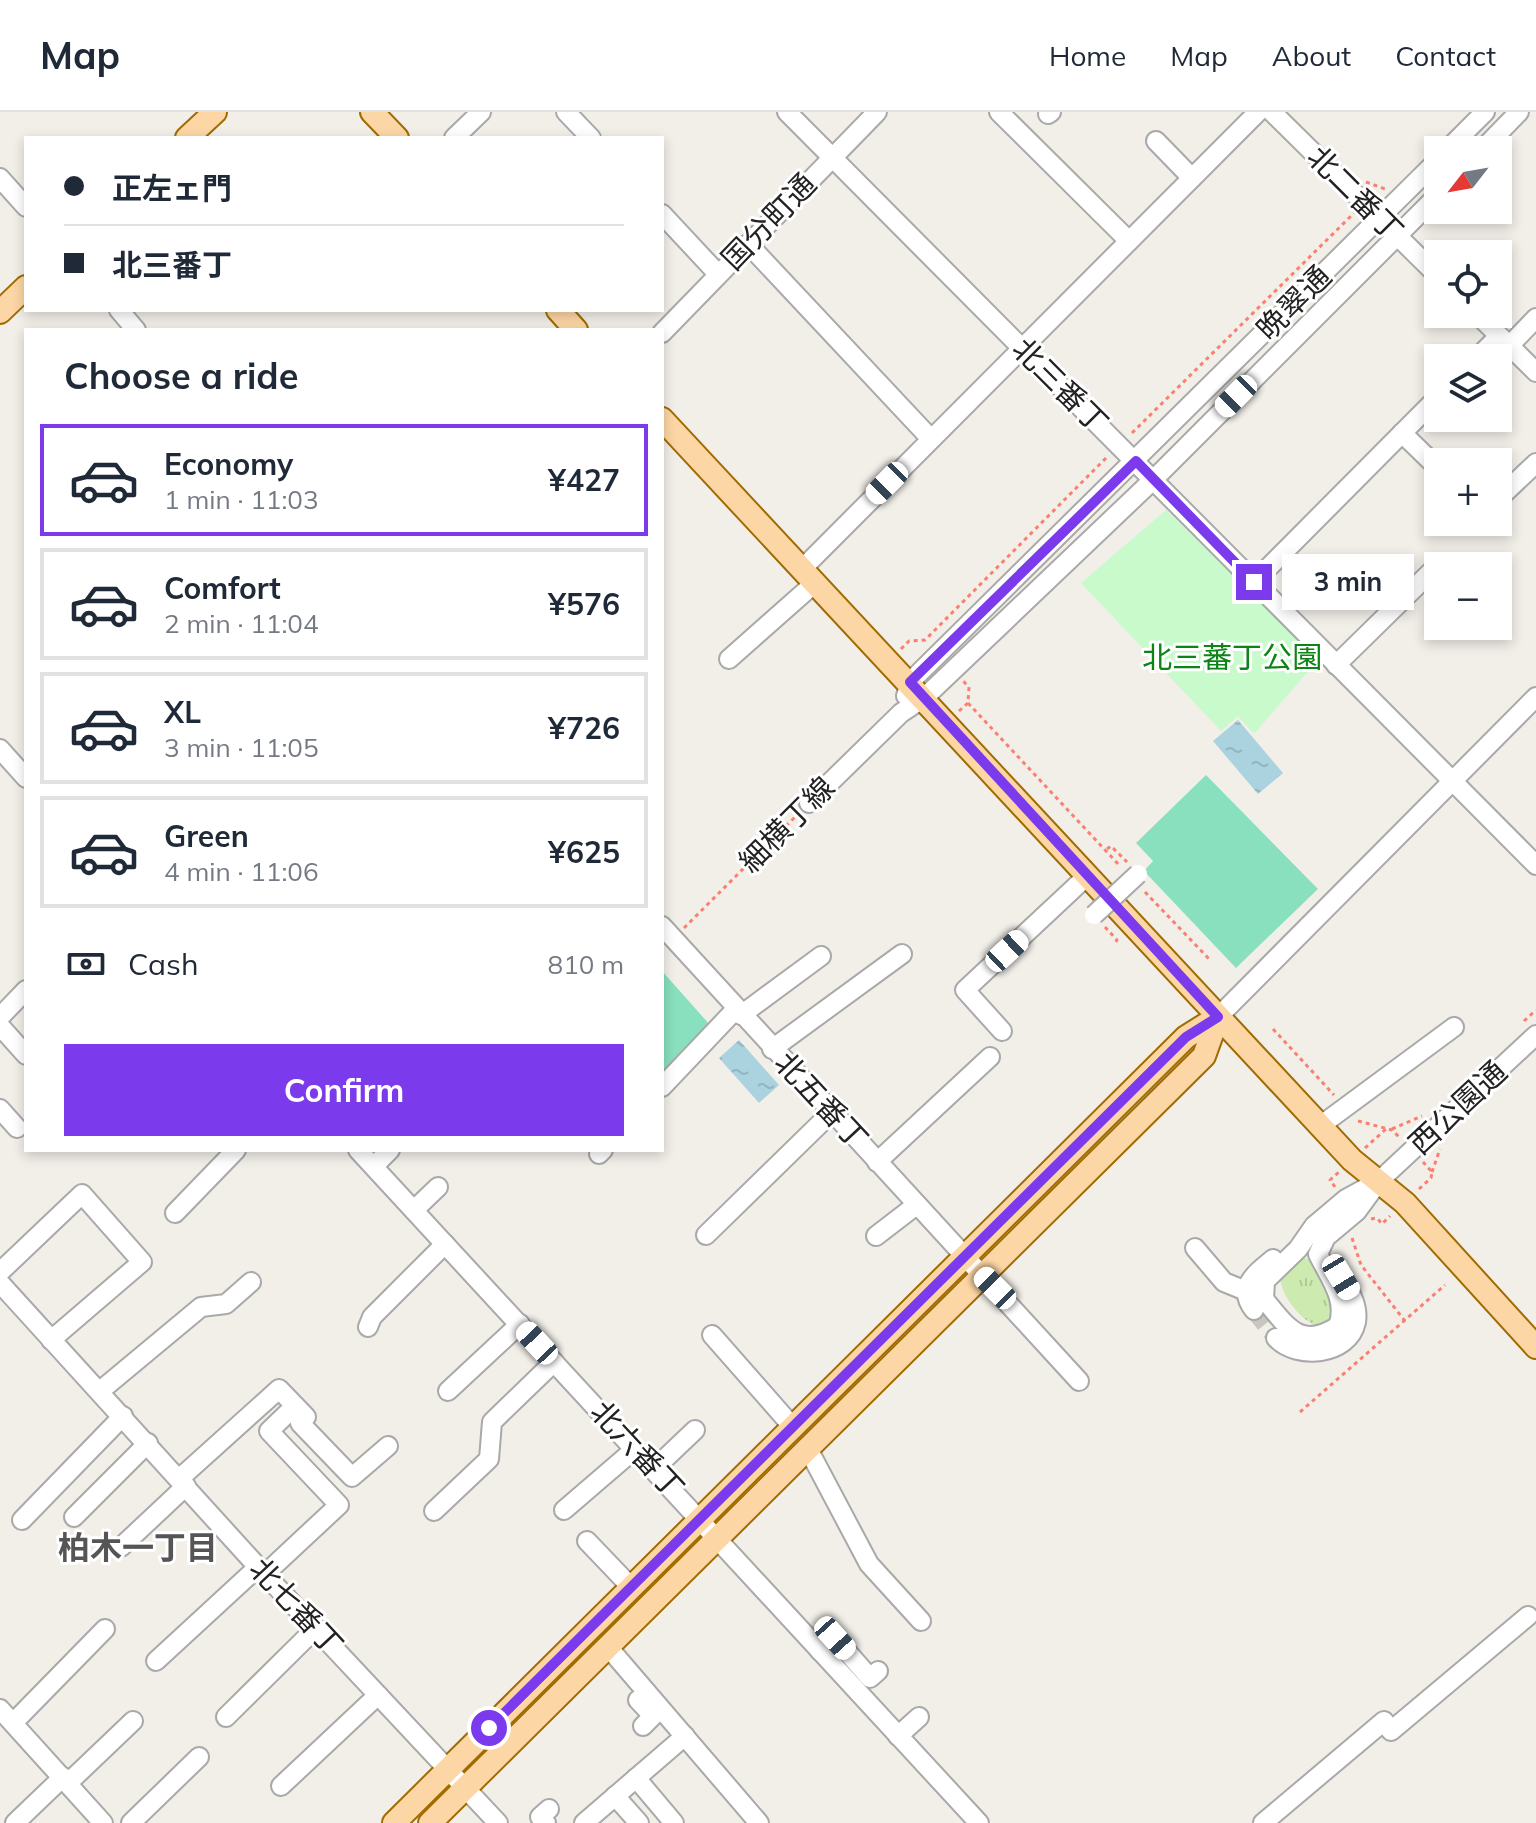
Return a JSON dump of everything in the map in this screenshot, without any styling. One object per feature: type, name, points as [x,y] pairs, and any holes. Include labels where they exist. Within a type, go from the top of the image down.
[{"type":"main road","points":[[189,136],[215,112]]},
{"type":"main road","points":[[372,112],[395,136]]},
{"type":"main road","points":[[0,312],[24,289]]},
{"type":"main road","points":[[560,312],[574,328]]},
{"type":"main road","points":[[664,421],[918,690],[1249,1051],[1352,1160],[1405,1203],[1536,1347]]},
{"type":"main road","points":[[394,1823],[962,1256],[1186,1037],[1218,1017]]},
{"type":"main road","points":[[430,1823],[1204,1056],[1218,1017]]},
{"type":"street","points":[[456,136],[481,112]]},
{"type":"street","points":[[566,112],[589,136]]},
{"type":"street","name":"北三番丁","points":[[787,112],[1536,865]]},
{"type":"street","name":"国分町通","points":[[664,331],[877,112]]},
{"type":"street","points":[[999,112],[1129,241]]},
{"type":"street","points":[[729,659],[810,575],[931,439],[1258,112]]},
{"type":"street","name":"北二番丁","points":[[1272,112],[1424,262]]},
{"type":"street","points":[[1461,136],[1485,112]]},
{"type":"street","points":[[1496,136],[1519,112]]},
{"type":"street","points":[[1156,141],[1192,178]]},
{"type":"street","name":"晩翠通","points":[[918,690],[1136,461],[1424,174]]},
{"type":"street","points":[[0,178],[24,205]]},
{"type":"street","name":"晩翠通","points":[[918,690],[1154,479],[1424,209]]},
{"type":"street","points":[[664,216],[718,274]]},
{"type":"street","points":[[748,244],[931,439]]},
{"type":"street","points":[[121,312],[134,328]]},
{"type":"street","points":[[1499,344],[1536,318]]},
{"type":"street","points":[[1491,328],[1536,372]]},
{"type":"street","points":[[1254,582],[1424,411]]},
{"type":"street","points":[[1402,433],[1424,454]]},
{"type":"street","points":[[1512,486],[1536,463]]},
{"type":"street","points":[[1336,665],[1424,579]]},
{"type":"street","name":"細横丁線","points":[[809,803],[901,713],[918,690]]},
{"type":"street","points":[[1218,1017],[1536,697]]},
{"type":"street","points":[[0,749],[24,776]]},
{"type":"street","points":[[1002,1031],[965,990],[1087,876]]},
{"type":"street","points":[[1094,915],[1134,877]]},
{"type":"street","name":"北五番丁","points":[[668,932],[915,1206],[1079,1381]]},
{"type":"street","points":[[772,1049],[902,954]]},
{"type":"street","points":[[664,1085],[738,1012],[821,956]]},
{"type":"street","points":[[0,1017],[24,992]]},
{"type":"street","points":[[0,1026],[24,1053]]},
{"type":"street","points":[[1320,1126],[1454,1027]]},
{"type":"street","name":"西公園通","points":[[1379,1181],[1530,1028]]},
{"type":"street","points":[[877,1162],[990,1057]]},
{"type":"street","points":[[0,1109],[17,1128]]},
{"type":"street","points":[[706,1235],[832,1112]]},
{"type":"street","points":[[175,1213],[234,1152]]},
{"type":"street","name":"北六番丁","points":[[360,1152],[979,1823]]},
{"type":"street","points":[[374,1166],[388,1152]]},
{"type":"street","points":[[1254,1310],[1246,1291],[1249,1280],[1346,1199],[1379,1181]]},
{"type":"street","points":[[1276,1338],[1293,1350],[1321,1351],[1346,1338],[1355,1326],[1354,1298],[1332,1262],[1331,1247],[1379,1181]]},
{"type":"street","points":[[414,1210],[438,1187]]},
{"type":"street","points":[[0,1272],[82,1194],[142,1262],[51,1340]]},
{"type":"street","points":[[876,1236],[915,1206]]},
{"type":"street","points":[[1314,1226],[1298,1249],[1265,1281],[1262,1293],[1289,1330],[1303,1336],[1319,1336],[1338,1326],[1343,1313],[1339,1295],[1318,1254],[1326,1237],[1347,1227]]},
{"type":"street","points":[[368,1327],[372,1317],[391,1296],[445,1244]]},
{"type":"street","points":[[1195,1248],[1224,1282],[1246,1291]]},
{"type":"street","points":[[100,1391],[201,1307],[226,1304],[251,1282]]},
{"type":"street","name":"北七番丁","points":[[0,1283],[261,1571],[498,1823]]},
{"type":"street","points":[[448,1391],[520,1324]]},
{"type":"street","points":[[712,1335],[792,1426]]},
{"type":"street","points":[[434,1511],[489,1459],[492,1422],[554,1362]]},
{"type":"street","points":[[121,1547],[279,1389],[306,1417],[300,1423],[352,1477],[388,1446]]},
{"type":"street","points":[[156,1661],[339,1505],[269,1431],[295,1406]]},
{"type":"street","points":[[22,1520],[123,1416]]},
{"type":"street","points":[[654,1469],[695,1430]]},
{"type":"street","points":[[74,1517],[148,1443]]},
{"type":"street","points":[[564,1510],[635,1449]]},
{"type":"street","points":[[803,1451],[869,1564],[916,1625]]},
{"type":"street","points":[[587,1541],[631,1587]]},
{"type":"street","points":[[1263,1823],[1384,1721],[1391,1731],[1533,1617]]},
{"type":"street","points":[[13,1723],[105,1629]]},
{"type":"street","points":[[226,1717],[315,1629]]},
{"type":"street","points":[[820,1651],[835,1638],[870,1678],[878,1671]]},
{"type":"street","points":[[604,1651],[653,1716],[643,1726]]},
{"type":"street","points":[[604,1651],[685,1736],[759,1823]]},
{"type":"street","points":[[281,1786],[378,1695]]},
{"type":"street","points":[[0,1709],[103,1823]]},
{"type":"street","points":[[898,1736],[919,1717]]},
{"type":"street","points":[[15,1823],[133,1721]]},
{"type":"street","points":[[584,1823],[685,1736]]},
{"type":"street","points":[[131,1823],[199,1757]]},
{"type":"street","points":[[636,1778],[674,1823]]},
{"type":"street","points":[[615,1796],[639,1823]]},
{"type":"path","points":[[909,641],[925,640],[1365,203]]},
{"type":"path","points":[[969,687],[968,703],[1211,961]]},
{"type":"path","name":"細横丁線","points":[[668,932],[809,803]]},
{"type":"path","points":[[1106,850],[1111,846],[1114,849]]},
{"type":"path","points":[[1530,1028],[1536,1010]]},
{"type":"path","points":[[1273,1029],[1359,1122],[1389,1129],[1421,1116],[1433,1106]]},
{"type":"path","points":[[1364,1220],[1377,1218],[1382,1224]]},
{"type":"path","points":[[1347,1227],[1361,1265],[1405,1321]]},
{"type":"path","points":[[1300,1412],[1445,1285]]},
{"type":"green space","name":"北三蕃丁公園","points":[[1166,510],[1318,660],[1254,734],[1238,716],[1221,731],[1081,583]]},
{"type":"green space","points":[[1206,775],[1318,889],[1236,968],[1144,871],[1153,861],[1136,843]]},
{"type":"green space","points":[[664,973],[718,1034],[664,1082]]},
{"type":"green space","points":[[1301,1257],[1316,1266],[1329,1292],[1335,1319],[1321,1327],[1300,1314],[1288,1300],[1281,1284],[1280,1277]]},
{"type":"water","points":[[1238,720],[1283,773],[1258,794],[1213,741]]},
{"type":"water","points":[[739,1040],[779,1085],[759,1103],[719,1058]]},
{"type":"tunnel","points":[[1254,1310],[1276,1338]]},
{"type":"district","name":"柏木一丁目","points":[[138,1548]]},
{"type":"route","points":[[489,1728],[1186,1037],[1218,1017],[910,682],[1136,461],[1254,582]]}]
